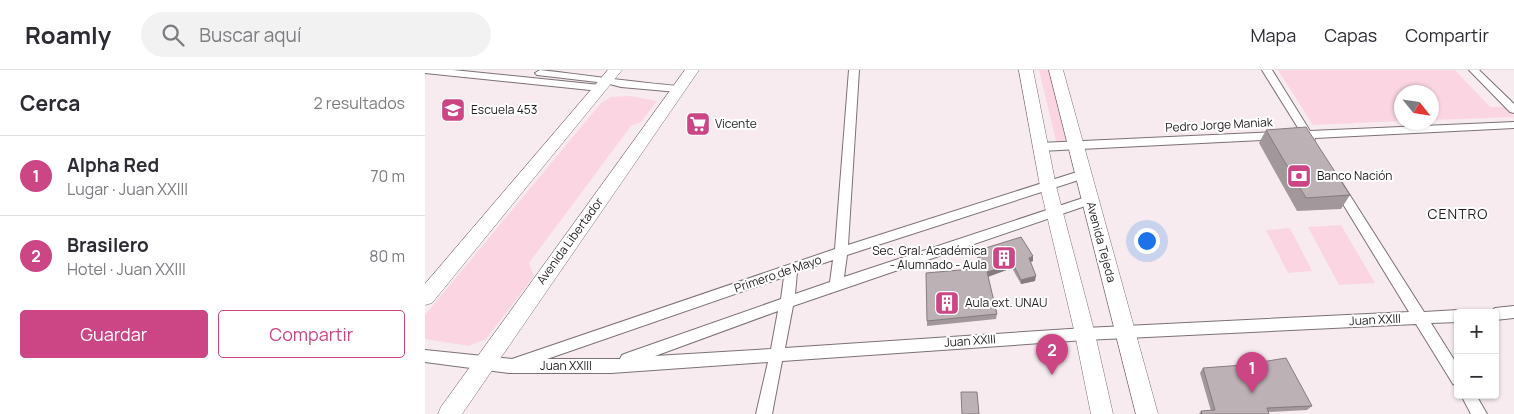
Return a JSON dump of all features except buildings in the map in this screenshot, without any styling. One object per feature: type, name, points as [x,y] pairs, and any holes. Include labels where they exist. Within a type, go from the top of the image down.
[{"type":"main road","name":"Avenida Libertador","points":[[449,414],[483,363],[692,70]]},
{"type":"main road","points":[[1026,70],[1048,186],[1085,334],[1102,414]]},
{"type":"main road","name":"Avenida Tejeda","points":[[1056,70],[1147,414]]},
{"type":"main road","points":[[425,297],[608,79]]},
{"type":"street","points":[[425,70],[608,79]]},
{"type":"street","points":[[505,70],[608,79],[621,84],[678,88]]},
{"type":"street","points":[[836,285],[841,252],[854,70]]},
{"type":"street","points":[[1267,70],[1317,151]]},
{"type":"street","points":[[1474,70],[1514,110]]},
{"type":"street","name":"Pedro Jorge Maniak","points":[[1040,147],[1514,125]]},
{"type":"street","name":"Primero de Mayo","points":[[509,366],[841,252],[1084,174]]},
{"type":"street","points":[[1333,176],[1454,374]]},
{"type":"street","points":[[611,366],[836,285],[1090,200]]},
{"type":"street","points":[[764,414],[775,354],[788,302],[791,269]]},
{"type":"street","points":[[1499,314],[1514,312]]},
{"type":"street","name":"Juan XXIII","points":[[425,356],[509,366],[611,366],[1085,334],[1454,316]]},
{"type":"street","points":[[1470,399],[1479,414]]},
{"type":"shaded area","points":[[1039,70],[1049,70],[1066,140],[1063,143],[1056,141]]},
{"type":"shaded area","points":[[1278,70],[1455,70],[1490,107],[1505,107],[1514,117],[1439,120],[1439,85],[1394,85],[1394,121],[1313,125]]},
{"type":"shaded area","points":[[631,96],[657,101],[641,122],[631,126],[529,263],[534,276],[486,339],[469,346],[425,339],[425,315],[601,103],[611,97]]},
{"type":"shaded area","points":[[1341,225],[1375,283],[1339,285],[1308,227]]},
{"type":"shaded area","points":[[1290,228],[1312,271],[1288,273],[1266,230]]},
{"type":"place","name":"Escuela 453","points":[[453,110]]},
{"type":"place","name":"Vicente","points":[[698,124]]},
{"type":"place","name":"Banco Nación","points":[[1299,176]]},
{"type":"place","name":"Sec. Gral. Académica - Alumnado - Aula","points":[[1004,258]]},
{"type":"place","name":"Aula ext. UNAU","points":[[947,303]]},
{"type":"place","name":"Brasilero","points":[[1052,375]]},
{"type":"place","name":"Alpha Red","points":[[1252,393]]},
{"type":"district","name":"CENTRO","points":[[1458,214]]}]
